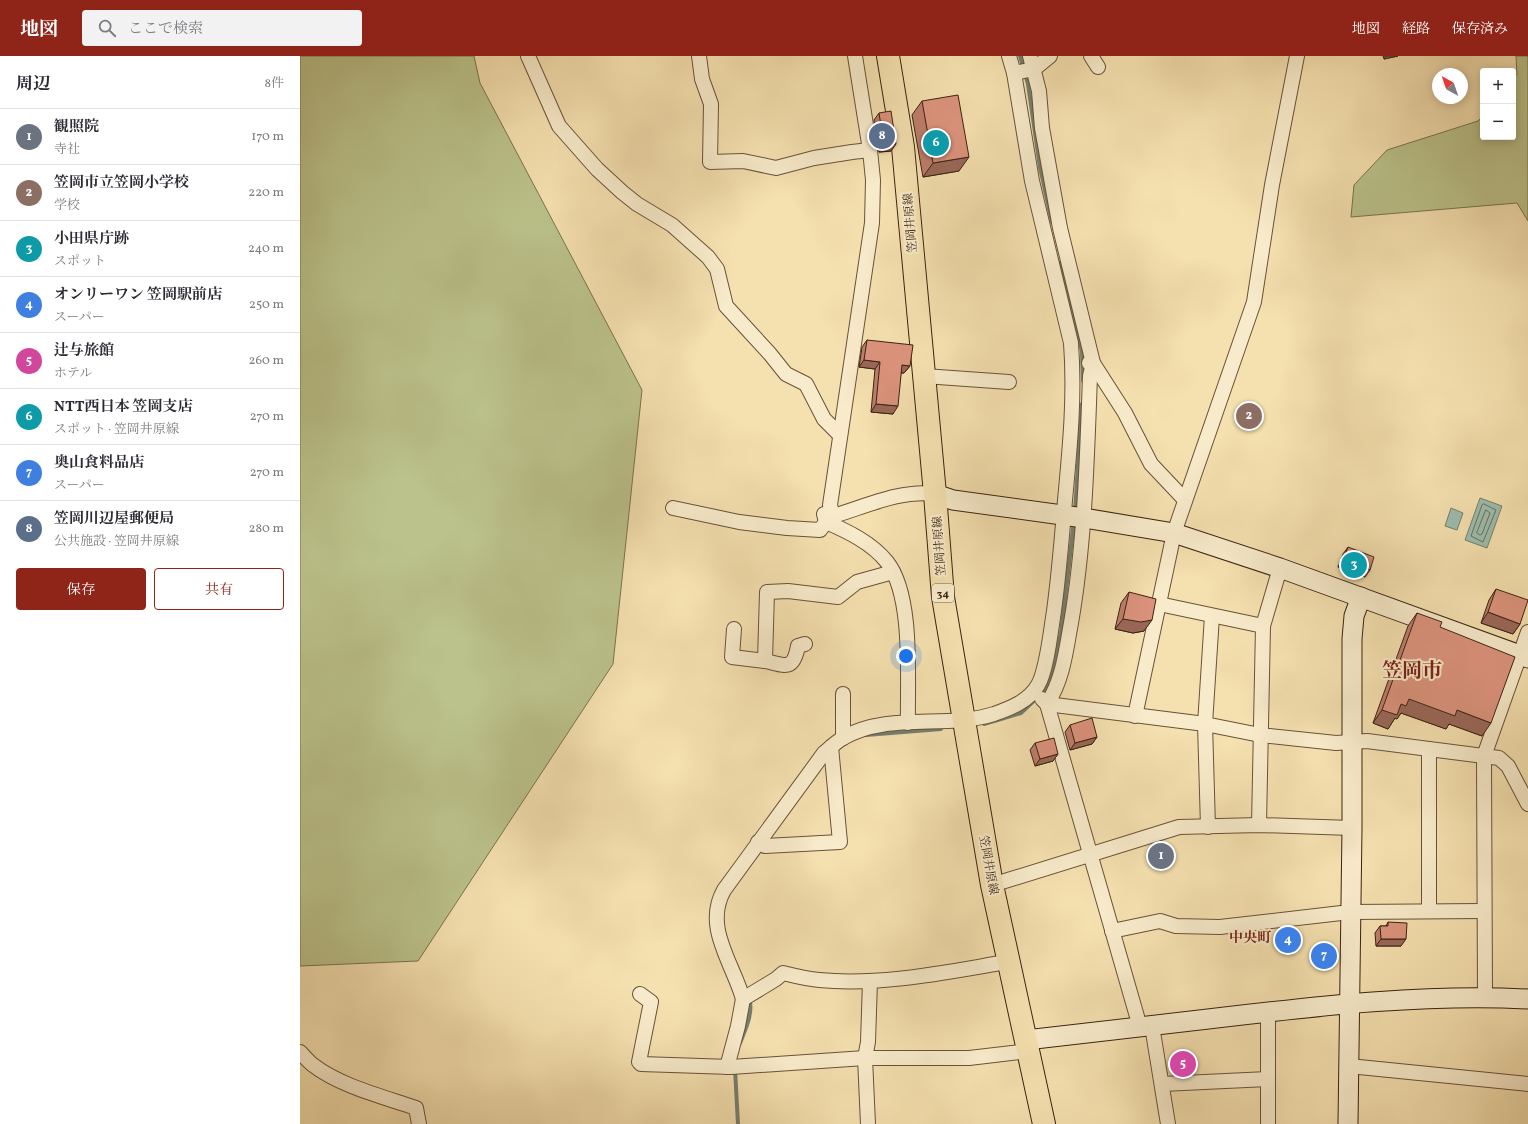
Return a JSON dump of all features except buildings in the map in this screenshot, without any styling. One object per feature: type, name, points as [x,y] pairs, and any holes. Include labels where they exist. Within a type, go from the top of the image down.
[{"type":"main road","name":"笠岡井原線","points":[[888,56],[903,147],[943,597],[992,885],[1007,962],[1028,1046],[1044,1124]]},
{"type":"street","points":[[528,56],[559,126],[597,169],[622,192],[637,204],[672,225],[708,257],[717,269],[726,306],[733,316],[770,354],[786,374],[806,384],[824,419],[840,435]]},
{"type":"street","points":[[699,56],[702,79],[711,104],[710,162],[743,161],[776,168],[814,158],[870,150]]},
{"type":"street","points":[[674,508],[739,522],[787,528],[820,530],[830,517],[840,435],[872,223],[873,180],[870,150],[855,56]]},
{"type":"street","points":[[1009,56],[1025,68],[1042,128],[1052,229]]},
{"type":"street","points":[[1025,68],[1050,56]]},
{"type":"street","points":[[1135,716],[1174,533],[1254,302],[1272,185],[1297,56]]},
{"type":"street","points":[[1025,68],[1032,180],[1052,229],[1068,293],[1083,364],[1074,397],[1079,439],[1067,590],[1058,641]]},
{"type":"street","points":[[1068,293],[1071,343],[1090,376],[1079,439],[1067,590],[1058,641],[1039,683],[1040,697],[1091,855],[1112,932],[1146,1026],[1162,1084],[1168,1124]]},
{"type":"street","points":[[1083,364],[1125,414],[1151,464],[1185,500]]},
{"type":"street","points":[[924,376],[1009,382]]},
{"type":"street","points":[[830,517],[894,498],[926,493],[935,494],[953,500],[1174,533],[1280,568],[1524,657]]},
{"type":"street","points":[[830,517],[845,530],[879,554],[893,572],[900,588],[905,621],[908,724]]},
{"type":"street","points":[[1259,825],[1263,626],[1280,568]]},
{"type":"street","points":[[765,660],[767,592],[788,591],[838,597],[857,582],[893,572]]},
{"type":"street","points":[[1348,1124],[1352,828],[1352,639],[1354,616],[1361,597]]},
{"type":"street","points":[[1158,604],[1263,626]]},
{"type":"street","points":[[1208,827],[1205,724],[1212,616]]},
{"type":"street","points":[[734,629],[732,657],[765,660],[786,665],[792,663],[796,659],[798,646],[805,644]]},
{"type":"street","points":[[1485,997],[1484,756],[1524,657],[1528,632]]},
{"type":"street","points":[[843,694],[843,738]]},
{"type":"street","points":[[733,1067],[738,1026],[746,997],[717,929],[717,906],[724,890],[761,844],[816,761],[831,754],[843,738],[864,729],[964,720],[992,714],[1023,701],[1040,697],[1135,716],[1205,724],[1260,735],[1336,743],[1367,741],[1499,758],[1508,766],[1528,804]]},
{"type":"street","points":[[1429,749],[1429,910]]},
{"type":"street","points":[[761,844],[840,842],[831,754]]},
{"type":"street","points":[[992,885],[1179,827],[1259,825],[1352,828]]},
{"type":"street","points":[[1112,932],[1160,921],[1176,926],[1220,927],[1350,912],[1429,910],[1484,911]]},
{"type":"street","points":[[746,997],[776,979],[783,973],[819,980],[870,981],[938,973],[1007,962]]},
{"type":"street","points":[[868,1124],[865,1058],[868,1042],[870,981]]},
{"type":"street","points":[[640,994],[651,1002],[639,1062],[641,1064],[733,1067],[865,1058],[969,1058],[1028,1046],[1146,1026],[1268,1012],[1419,999],[1485,997],[1528,999]]},
{"type":"street","points":[[1268,1012],[1268,1124]]},
{"type":"street","points":[[300,1052],[313,1065],[329,1075],[373,1093],[416,1108],[419,1124]]},
{"type":"street","points":[[1348,1066],[1528,1084]]},
{"type":"street","points":[[1162,1084],[1268,1079]]},
{"type":"green space","points":[[300,56],[474,56],[480,83],[642,390],[613,664],[418,961],[300,966]]},
{"type":"green space","points":[[1516,56],[1528,56],[1528,221],[1517,203],[1351,217],[1354,185],[1387,150],[1478,121],[1480,119],[1480,140],[1516,140]]},
{"type":"water","points":[[1480,498],[1502,506],[1487,548],[1465,540]]},
{"type":"water","points":[[1451,508],[1463,513],[1457,530],[1445,526]]},
{"type":"waterway","points":[[1020,56],[1028,84],[1040,167],[1052,222]]},
{"type":"waterway","points":[[1061,262],[1082,351],[1083,381]]},
{"type":"waterway","points":[[1075,512],[1082,404]]},
{"type":"waterway","points":[[984,724],[1021,713],[1045,690],[1049,682],[1061,633],[1074,521]]},
{"type":"waterway","points":[[866,735],[941,729]]},
{"type":"waterway","points":[[740,1043],[750,1015],[749,999]]},
{"type":"waterway","points":[[735,1069],[738,1124]]},
{"type":"place","name":"笠岡川辺屋郵便局","points":[[882,136]]},
{"type":"place","name":"NTT西日本 笠岡支店","points":[[936,143]]},
{"type":"place","name":"笠岡市立笠岡小学校","points":[[1249,416]]},
{"type":"place","name":"小田県庁跡","points":[[1354,565]]},
{"type":"place","name":"観照院","points":[[1161,856]]},
{"type":"place","name":"オンリーワン 笠岡駅前店","points":[[1288,940]]},
{"type":"place","name":"奥山食料品店","points":[[1324,956]]},
{"type":"place","name":"辻与旅館","points":[[1183,1064]]},
{"type":"district","name":"笠岡市","points":[[1412,670]]},
{"type":"district","name":"中央町","points":[[1250,937]]}]
